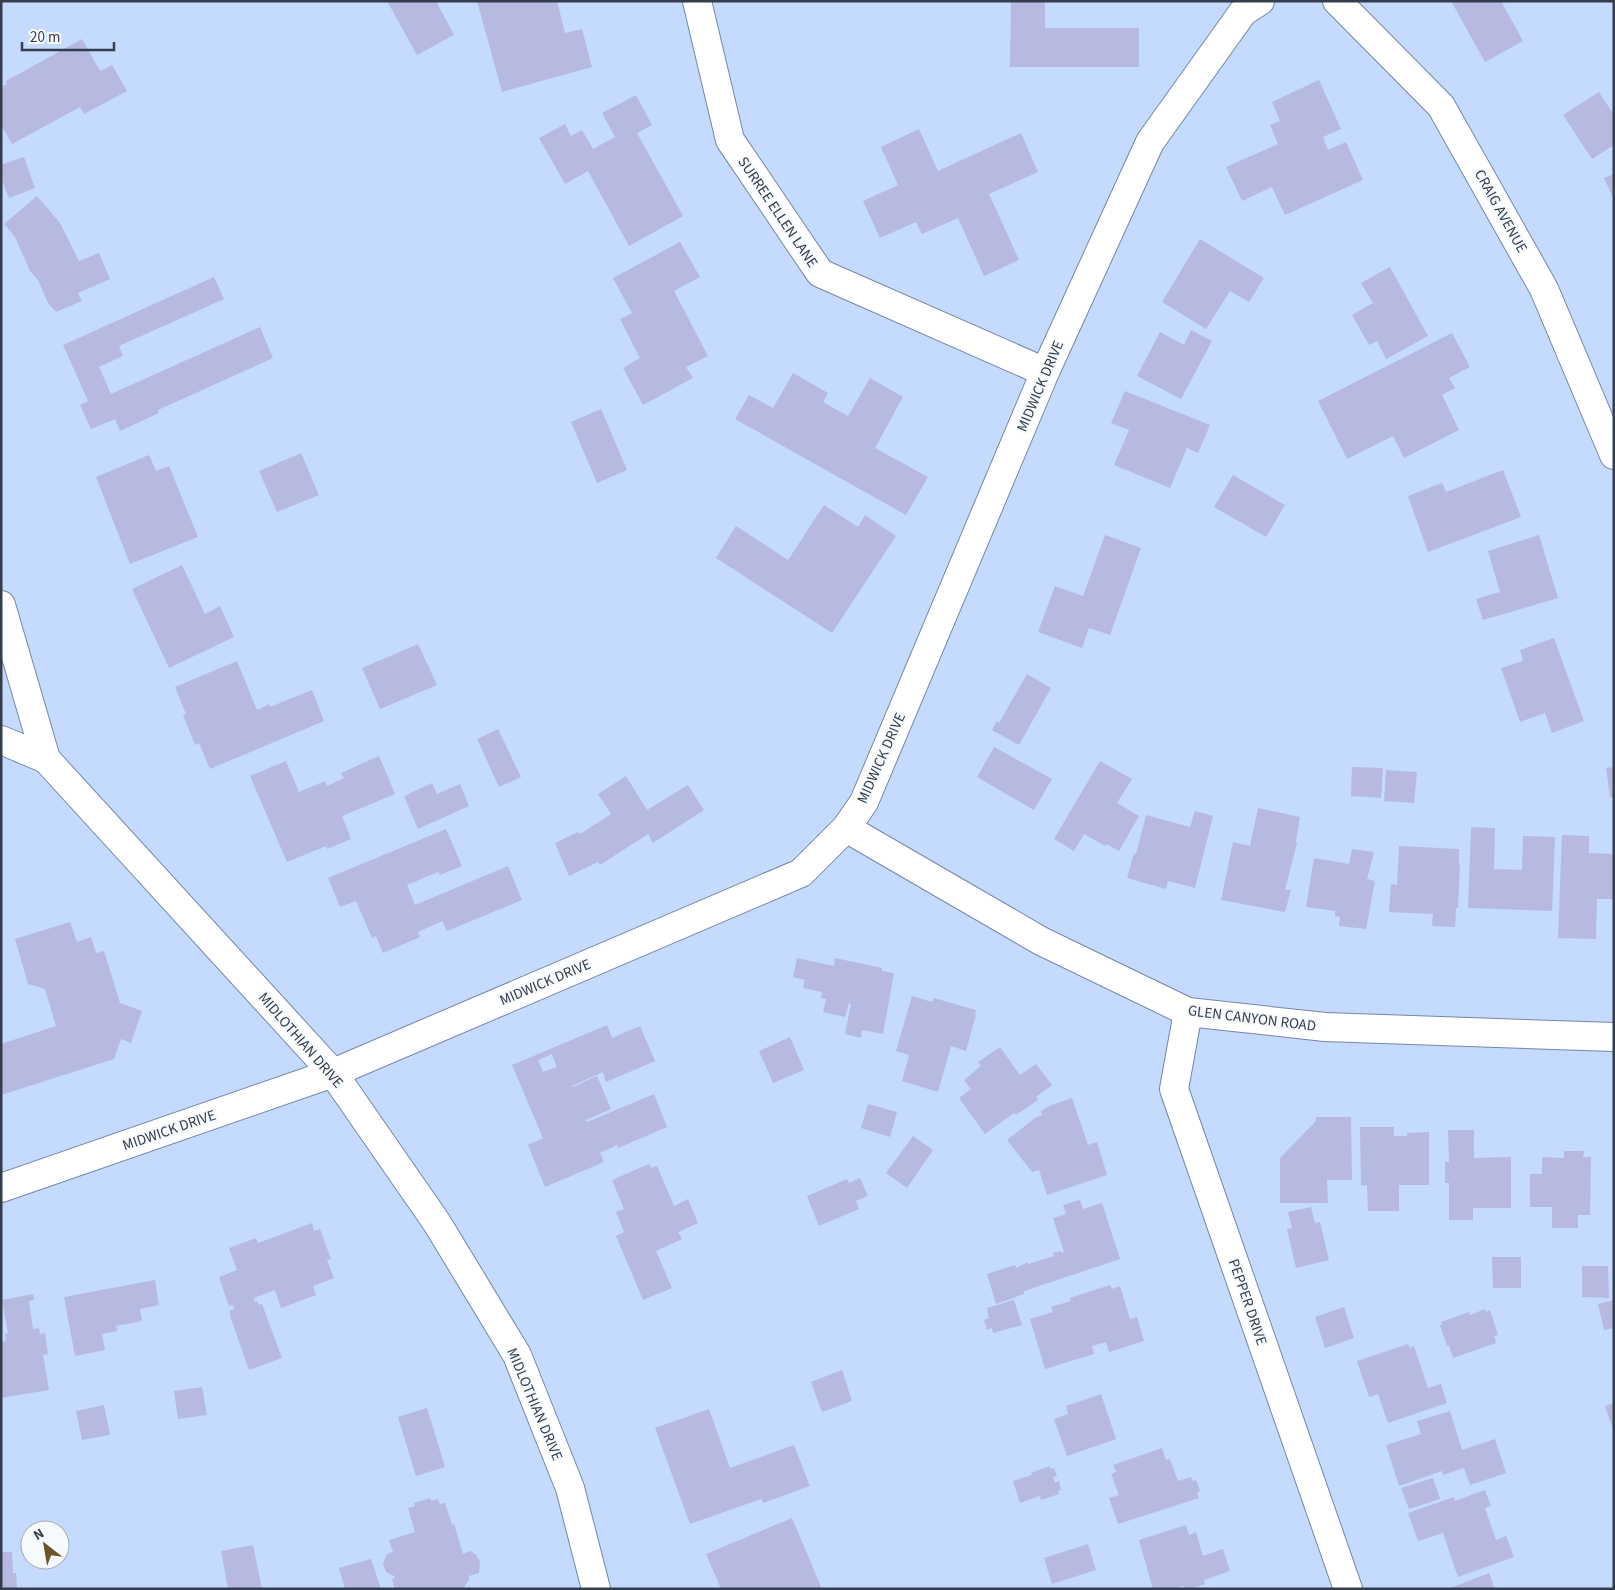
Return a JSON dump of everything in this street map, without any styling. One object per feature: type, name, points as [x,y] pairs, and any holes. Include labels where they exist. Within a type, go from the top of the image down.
[{"type":"street","name":"SURREE ELLEN LANE","points":[[697,1],[730,140],[820,273],[1045,372]]},
{"type":"street","name":"CRAIG AVENUE","points":[[1337,1],[1442,106],[1544,289],[1614,455]]},
{"type":"street","name":"MIDWICK DRIVE","points":[[1,1188],[333,1072],[801,873],[846,828],[864,802],[1045,372],[1150,142],[1242,5]]},
{"type":"street","name":"MIDLOTHIAN DRIVE","points":[[1,605],[46,759],[333,1072],[437,1223],[518,1355],[570,1488],[596,1589]]},
{"type":"street","points":[[1,740],[46,759]]},
{"type":"street","name":"GLEN CANYON ROAD","points":[[846,828],[1040,941],[1188,1012],[1325,1027],[1614,1037]]},
{"type":"street","name":"PEPPER DRIVE","points":[[1188,1012],[1174,1089],[1348,1589]]},
{"type":"building","points":[[387,1],[436,1],[454,35],[417,55]]},
{"type":"building","points":[[477,1],[557,1],[565,33],[582,29],[592,67],[502,92]]},
{"type":"building","points":[[1011,1],[1045,1],[1045,28],[1139,28],[1139,67],[1010,67]]},
{"type":"building","points":[[1451,1],[1501,1],[1523,41],[1485,62]]},
{"type":"building","points":[[82,39],[100,71],[112,65],[127,91],[84,114],[80,107],[12,144],[1,125],[1,87],[7,84],[6,81]]},
{"type":"building","points":[[1319,80],[1341,129],[1323,137],[1328,150],[1346,142],[1363,180],[1285,215],[1272,187],[1242,201],[1226,167],[1278,144],[1270,125],[1280,121],[1272,102]]},
{"type":"building","points":[[1599,92],[1614,115],[1614,145],[1592,159],[1563,115]]},
{"type":"building","points":[[636,95],[652,125],[637,133],[683,216],[629,246],[588,171],[565,184],[539,138],[565,124],[571,136],[582,130],[593,149],[615,137],[602,113]]},
{"type":"building","points":[[919,129],[938,171],[1021,133],[1038,172],[989,194],[1019,260],[984,276],[958,218],[922,234],[916,222],[880,238],[863,201],[898,185],[881,147]]},
{"type":"building","points":[[24,157],[35,188],[9,198],[1,178],[1,165]]},
{"type":"building","points":[[1614,174],[1614,200],[1604,178]]},
{"type":"building","points":[[37,196],[60,223],[79,261],[99,253],[110,279],[78,293],[82,301],[56,312],[48,303],[38,280],[30,271],[15,237],[4,224]]},
{"type":"building","points":[[1200,239],[1264,278],[1249,302],[1230,291],[1206,329],[1162,302]]},
{"type":"building","points":[[680,242],[700,277],[674,291],[708,356],[686,367],[693,378],[643,405],[623,368],[640,358],[620,319],[632,313],[613,278]]},
{"type":"building","points":[[1390,267],[1428,336],[1386,359],[1377,341],[1369,345],[1352,315],[1373,303],[1361,283]]},
{"type":"building","points":[[214,277],[224,299],[119,346],[123,356],[99,367],[111,394],[260,327],[273,358],[158,410],[159,413],[120,431],[115,419],[91,429],[80,405],[88,401],[63,345]]},
{"type":"building","points":[[1191,330],[1212,341],[1181,399],[1137,376],[1160,332],[1184,345]]},
{"type":"building","points":[[1452,333],[1470,367],[1449,378],[1455,388],[1442,395],[1459,430],[1404,458],[1393,436],[1347,459],[1318,401]]},
{"type":"building","points":[[793,373],[828,393],[823,402],[848,416],[870,378],[903,397],[875,448],[928,477],[906,515],[735,419],[749,395],[773,408]]},
{"type":"building","points":[[1125,391],[1210,425],[1198,453],[1187,448],[1170,488],[1114,465],[1129,430],[1111,423]]},
{"type":"building","points":[[601,409],[627,470],[597,483],[571,422]]},
{"type":"building","points":[[301,453],[319,495],[277,512],[259,471]]},
{"type":"building","points":[[149,455],[156,471],[169,466],[198,537],[130,564],[96,477]]},
{"type":"building","points":[[1503,470],[1521,517],[1428,552],[1408,496],[1442,483],[1446,492]]},
{"type":"building","points":[[1233,475],[1285,505],[1266,537],[1214,507]]},
{"type":"building","points":[[824,505],[858,527],[865,515],[896,536],[832,633],[716,558],[736,526],[788,560]]},
{"type":"building","points":[[1105,535],[1141,548],[1110,635],[1089,628],[1082,648],[1038,632],[1055,586],[1083,596]]},
{"type":"building","points":[[1539,535],[1558,598],[1483,620],[1476,599],[1500,592],[1488,551]]},
{"type":"building","points":[[182,565],[205,614],[220,606],[234,637],[169,668],[132,589]]},
{"type":"building","points":[[1554,638],[1584,721],[1552,733],[1545,713],[1520,722],[1501,668],[1523,661],[1520,650]]},
{"type":"building","points":[[418,644],[437,685],[380,709],[362,668]]},
{"type":"building","points":[[237,661],[257,710],[269,704],[270,707],[312,690],[324,721],[210,769],[199,743],[195,745],[183,715],[186,714],[175,687]]},
{"type":"building","points":[[1027,674],[1051,688],[1019,745],[992,730],[997,721],[999,723]]},
{"type":"building","points":[[498,729],[521,777],[499,787],[477,739]]},
{"type":"building","points":[[994,747],[1052,779],[1034,810],[977,777]]},
{"type":"building","points":[[379,756],[395,794],[342,816],[351,839],[327,849],[326,846],[287,862],[250,776],[286,761],[299,792],[325,781],[327,786],[344,778],[341,773]]},
{"type":"building","points":[[1100,761],[1132,779],[1117,803],[1139,816],[1119,851],[1106,844],[1105,846],[1084,834],[1074,851],[1054,839]]},
{"type":"building","points":[[1352,767],[1383,768],[1381,798],[1351,796]]},
{"type":"building","points":[[1614,767],[1614,797],[1610,797],[1606,768]]},
{"type":"building","points":[[1386,770],[1417,772],[1414,803],[1384,801]]},
{"type":"building","points":[[626,776],[647,810],[688,785],[704,810],[653,843],[648,834],[600,865],[598,862],[569,876],[555,843],[578,832],[580,834],[611,814],[598,794]]},
{"type":"building","points":[[432,783],[437,794],[460,784],[469,806],[418,829],[404,796]]},
{"type":"building","points":[[1258,808],[1300,817],[1297,843],[1285,890],[1291,890],[1285,912],[1221,900],[1233,842],[1250,846]]},
{"type":"building","points":[[1195,811],[1213,816],[1195,888],[1168,881],[1166,889],[1127,878],[1134,853],[1136,854],[1146,815],[1190,827]]},
{"type":"building","points":[[1471,827],[1495,828],[1494,869],[1522,870],[1523,836],[1555,837],[1552,911],[1468,908]]},
{"type":"building","points":[[446,829],[462,866],[440,875],[438,872],[407,885],[415,905],[508,866],[522,900],[447,931],[442,921],[418,932],[420,937],[383,953],[376,936],[372,938],[356,901],[340,907],[328,878]]},
{"type":"building","points":[[1562,835],[1589,836],[1589,853],[1614,854],[1614,899],[1597,899],[1596,939],[1558,938]]},
{"type":"building","points":[[1399,846],[1459,849],[1458,908],[1456,908],[1455,927],[1432,926],[1433,914],[1389,912],[1391,884],[1397,885]]},
{"type":"building","points":[[1352,849],[1374,852],[1367,879],[1375,881],[1366,929],[1339,926],[1340,917],[1335,916],[1335,911],[1306,907],[1314,858],[1349,864]]},
{"type":"building","points":[[70,922],[77,942],[91,937],[96,953],[104,951],[120,1003],[142,1011],[131,1043],[121,1039],[114,1059],[1,1095],[1,1044],[56,1026],[45,989],[28,984],[15,939]]},
{"type":"building","points":[[797,958],[834,966],[835,958],[882,968],[882,971],[894,973],[883,1034],[862,1030],[861,1038],[845,1034],[851,1004],[849,1003],[845,1017],[823,1012],[826,999],[821,998],[822,992],[803,988],[805,980],[793,977]]},
{"type":"building","points":[[912,996],[932,1002],[934,998],[976,1010],[966,1051],[951,1046],[938,1092],[902,1081],[909,1055],[896,1051]]},
{"type":"building","points":[[607,1025],[612,1038],[640,1026],[655,1061],[606,1082],[603,1072],[572,1086],[597,1076],[611,1109],[586,1120],[587,1122],[654,1094],[667,1127],[618,1148],[617,1145],[600,1153],[604,1162],[545,1187],[528,1145],[543,1138],[512,1065]],"holes":[[[552,1054],[557,1067],[543,1072],[538,1060]]]},
{"type":"building","points":[[790,1037],[804,1070],[773,1083],[759,1051]]},
{"type":"building","points":[[1000,1047],[1020,1075],[1036,1064],[1052,1085],[1036,1097],[1038,1100],[1016,1115],[1014,1113],[985,1134],[959,1098],[971,1089],[964,1080],[981,1066],[978,1062]]},
{"type":"building","points":[[1072,1098],[1088,1145],[1097,1142],[1107,1175],[1047,1195],[1039,1170],[1032,1172],[1007,1140],[1035,1118],[1042,1115],[1041,1111],[1051,1105]]},
{"type":"building","points":[[868,1104],[897,1112],[890,1137],[861,1128]]},
{"type":"building","points":[[1316,1117],[1351,1117],[1352,1180],[1327,1180],[1328,1203],[1280,1203],[1280,1158],[1316,1121]]},
{"type":"building","points":[[1360,1127],[1394,1127],[1394,1136],[1407,1136],[1407,1133],[1429,1132],[1429,1185],[1399,1185],[1399,1211],[1368,1211],[1367,1185],[1361,1186]]},
{"type":"building","points":[[1448,1130],[1474,1130],[1474,1158],[1511,1157],[1511,1208],[1473,1208],[1473,1220],[1449,1220],[1449,1183],[1445,1183],[1445,1162],[1449,1162]]},
{"type":"building","points":[[913,1136],[933,1150],[907,1188],[886,1173]]},
{"type":"building","points":[[1564,1151],[1584,1151],[1583,1157],[1591,1157],[1590,1215],[1578,1215],[1578,1228],[1552,1228],[1552,1207],[1530,1207],[1530,1174],[1542,1174],[1542,1157],[1564,1158]]},
{"type":"building","points":[[649,1164],[651,1168],[657,1166],[674,1206],[688,1199],[698,1223],[678,1232],[682,1239],[656,1251],[672,1288],[643,1300],[616,1236],[624,1232],[616,1212],[624,1209],[612,1180]]},
{"type":"building","points":[[860,1178],[868,1196],[856,1201],[859,1209],[819,1226],[807,1196],[847,1179],[849,1183]]},
{"type":"building","points":[[1080,1200],[1083,1209],[1102,1203],[1120,1259],[1024,1291],[1024,1294],[996,1304],[987,1274],[1015,1265],[1016,1268],[1028,1262],[1028,1264],[1054,1256],[1053,1253],[1064,1252],[1053,1218],[1066,1214],[1063,1205]]},
{"type":"building","points":[[1311,1207],[1315,1223],[1320,1222],[1329,1260],[1296,1268],[1287,1229],[1292,1228],[1288,1212]]},
{"type":"building","points":[[312,1223],[314,1231],[320,1229],[331,1259],[327,1260],[334,1278],[313,1286],[316,1295],[281,1308],[275,1290],[254,1298],[255,1302],[257,1301],[259,1305],[262,1304],[282,1358],[249,1370],[230,1316],[229,1311],[234,1309],[233,1305],[229,1306],[219,1277],[237,1270],[229,1248],[256,1238],[258,1243]]},
{"type":"building","points":[[1492,1257],[1521,1257],[1521,1288],[1493,1288]]},
{"type":"building","points":[[1582,1266],[1608,1266],[1609,1298],[1582,1297]]},
{"type":"building","points":[[155,1280],[159,1305],[140,1309],[142,1321],[116,1326],[117,1331],[102,1334],[105,1350],[75,1356],[64,1297]]},
{"type":"building","points":[[1110,1285],[1112,1289],[1120,1286],[1130,1319],[1137,1317],[1144,1341],[1109,1352],[1106,1342],[1092,1346],[1094,1354],[1045,1369],[1030,1319],[1053,1312],[1051,1307],[1071,1301],[1070,1298]]},
{"type":"building","points":[[33,1294],[34,1300],[29,1301],[33,1329],[39,1328],[40,1334],[45,1333],[48,1354],[43,1355],[49,1390],[1,1398],[1,1342],[6,1341],[5,1334],[8,1333],[2,1300]]},
{"type":"building","points":[[1014,1300],[1022,1325],[993,1333],[992,1328],[987,1330],[984,1320],[989,1318],[987,1308]]},
{"type":"building","points":[[1614,1300],[1614,1328],[1604,1330],[1598,1304]]},
{"type":"building","points":[[1344,1307],[1354,1338],[1325,1348],[1315,1317]]},
{"type":"building","points":[[1485,1309],[1486,1312],[1490,1310],[1498,1335],[1494,1336],[1496,1343],[1453,1358],[1440,1325],[1442,1325],[1441,1322],[1469,1312],[1470,1315]]},
{"type":"building","points":[[1408,1344],[1410,1348],[1414,1346],[1428,1388],[1441,1384],[1447,1403],[1388,1423],[1378,1394],[1369,1397],[1357,1361]]},
{"type":"building","points":[[842,1370],[852,1401],[822,1412],[811,1382]]},
{"type":"building","points":[[202,1387],[207,1415],[178,1419],[174,1391]]},
{"type":"building","points":[[1101,1394],[1116,1439],[1067,1456],[1054,1419],[1068,1414],[1066,1406]]},
{"type":"building","points":[[1614,1403],[1614,1429],[1613,1429],[1605,1406]]},
{"type":"building","points":[[104,1405],[110,1435],[82,1440],[76,1411]]},
{"type":"building","points":[[427,1408],[445,1467],[416,1476],[398,1417]]},
{"type":"building","points":[[709,1409],[730,1468],[794,1445],[810,1486],[763,1503],[761,1499],[690,1524],[655,1428]]},
{"type":"building","points":[[1450,1411],[1462,1450],[1495,1439],[1506,1473],[1470,1485],[1464,1468],[1443,1475],[1442,1471],[1399,1486],[1386,1445],[1421,1434],[1417,1421]]},
{"type":"building","points":[[1162,1448],[1166,1460],[1170,1459],[1178,1481],[1191,1477],[1193,1481],[1196,1480],[1200,1491],[1197,1492],[1199,1498],[1118,1524],[1109,1498],[1119,1495],[1111,1474],[1116,1472],[1113,1465]]},
{"type":"building","points":[[1050,1466],[1050,1469],[1054,1468],[1057,1476],[1053,1477],[1055,1483],[1059,1481],[1061,1490],[1058,1491],[1059,1494],[1041,1500],[1040,1496],[1020,1503],[1013,1481],[1032,1475],[1031,1473]]},
{"type":"building","points":[[1433,1478],[1440,1499],[1409,1509],[1401,1488]]},
{"type":"building","points":[[1485,1490],[1491,1506],[1485,1508],[1496,1540],[1506,1536],[1514,1557],[1458,1577],[1443,1533],[1418,1541],[1408,1513],[1454,1497],[1455,1501]]},
{"type":"building","points":[[430,1498],[431,1501],[438,1499],[440,1504],[445,1503],[463,1554],[471,1551],[480,1561],[479,1573],[469,1576],[463,1589],[395,1589],[392,1579],[395,1578],[386,1572],[383,1563],[387,1554],[393,1552],[389,1540],[415,1532],[408,1508],[415,1506],[414,1503]]},
{"type":"building","points":[[792,1518],[822,1589],[721,1589],[706,1554]]},
{"type":"building","points":[[1186,1525],[1189,1535],[1196,1532],[1203,1556],[1223,1549],[1230,1571],[1204,1580],[1205,1584],[1190,1589],[1185,1589],[1184,1586],[1176,1589],[1153,1589],[1139,1540]]},
{"type":"building","points":[[1088,1544],[1096,1570],[1052,1584],[1044,1558]]},
{"type":"building","points":[[253,1545],[262,1589],[228,1589],[221,1551]]},
{"type":"building","points":[[1,1552],[12,1552],[13,1573],[16,1573],[17,1589],[1,1589]]},
{"type":"building","points":[[371,1559],[381,1589],[345,1589],[339,1568]]},
{"type":"building","points":[[1489,1573],[1495,1589],[1448,1589]]}]
